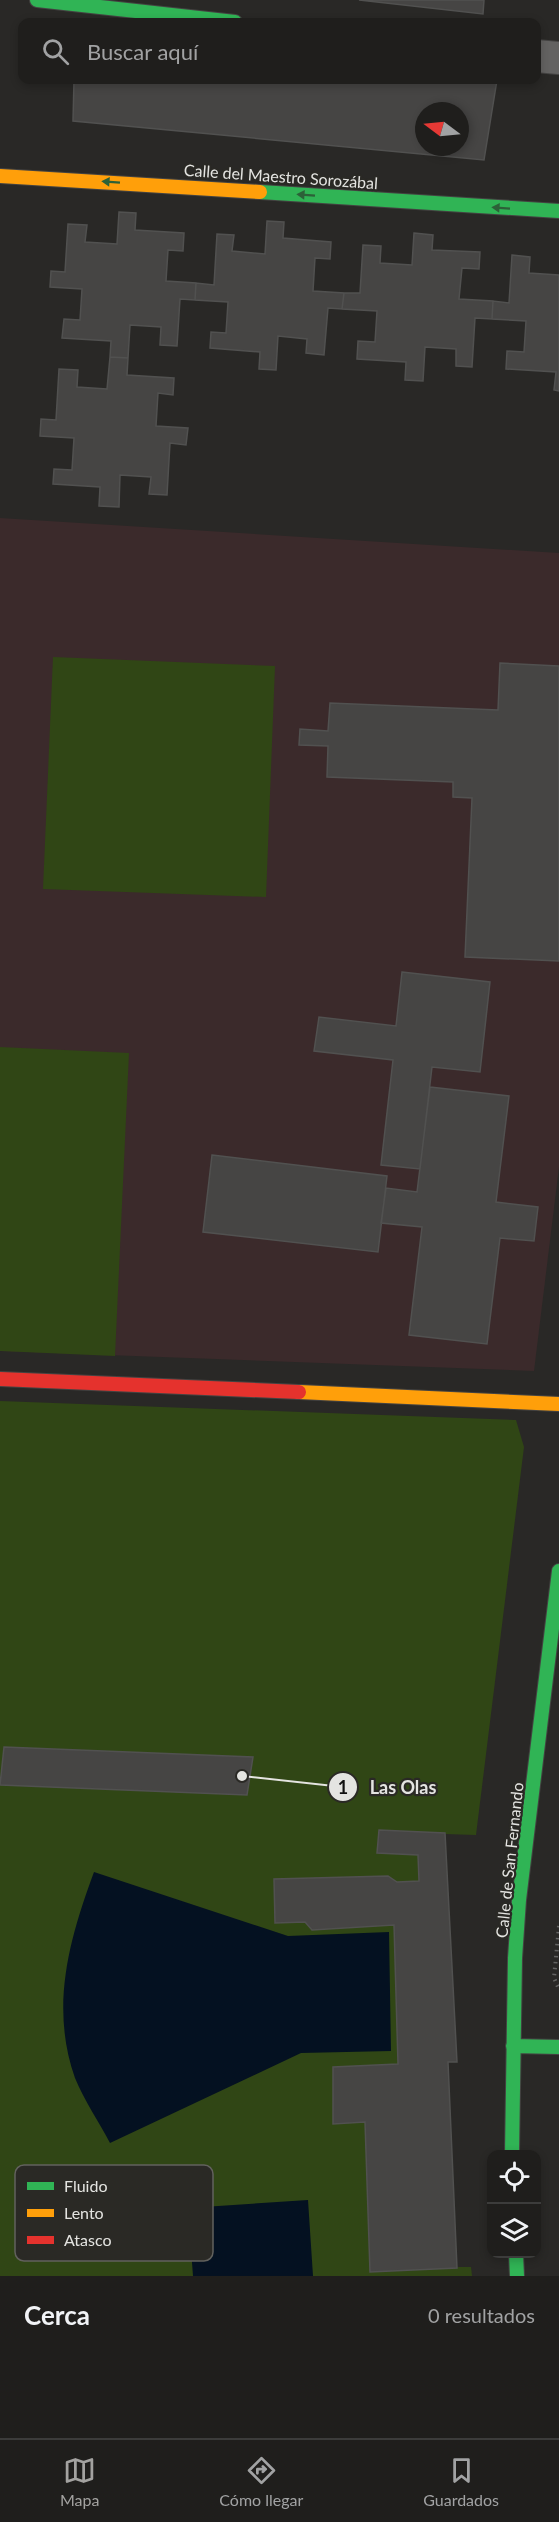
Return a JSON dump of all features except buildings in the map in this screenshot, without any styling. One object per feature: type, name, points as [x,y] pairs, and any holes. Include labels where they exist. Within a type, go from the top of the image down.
[{"type":"street","points":[[37,0],[199,18]]},
{"type":"street","points":[[541,56],[559,58]]},
{"type":"street","name":"Calle del Maestro Sorozábal","points":[[0,176],[559,212]]},
{"type":"street","points":[[0,1379],[559,1404]]},
{"type":"street","name":"Calle de San Fernando","points":[[512,2150],[513,2046],[519,1900],[559,1571]]},
{"type":"street","points":[[513,2046],[559,2046]]},
{"type":"street","points":[[516,2258],[517,2276]]},
{"type":"path","points":[[559,1926],[554,1978],[559,1989]]},
{"type":"shaded area","points":[[0,518],[559,553],[559,1167],[534,1371],[0,1351]]},
{"type":"green space","points":[[53,657],[275,666],[266,897],[43,889]]},
{"type":"green space","points":[[0,1047],[129,1053],[115,1356],[0,1351]]},
{"type":"green space","points":[[0,1401],[516,1420],[524,1447],[476,1835],[445,1834],[457,2062],[448,2062],[457,2267],[471,2267],[472,2276],[0,2276]]},
{"type":"water","points":[[94,1872],[288,1936],[389,1932],[391,2051],[301,2053],[110,2143],[75,2078],[64,2025],[63,2000],[70,1948]]},
{"type":"water","points":[[308,2200],[313,2276],[193,2276],[192,2261],[213,2261],[213,2206]]},
{"type":"traffic: fast","points":[[37,0],[199,18]]},
{"type":"traffic: fast","points":[[260,192],[559,211]]},
{"type":"traffic: fast","points":[[512,2150],[515,1958],[519,1900],[559,1571]]},
{"type":"traffic: fast","points":[[513,2046],[559,2047]]},
{"type":"traffic: fast","points":[[516,2258],[517,2276]]},
{"type":"traffic: slow","points":[[0,176],[260,192]]},
{"type":"traffic: slow","points":[[299,1392],[559,1404]]},
{"type":"traffic: jam","points":[[0,1379],[299,1392]]},
{"type":"place","name":"Las Olas","points":[[242,1776]]}]
